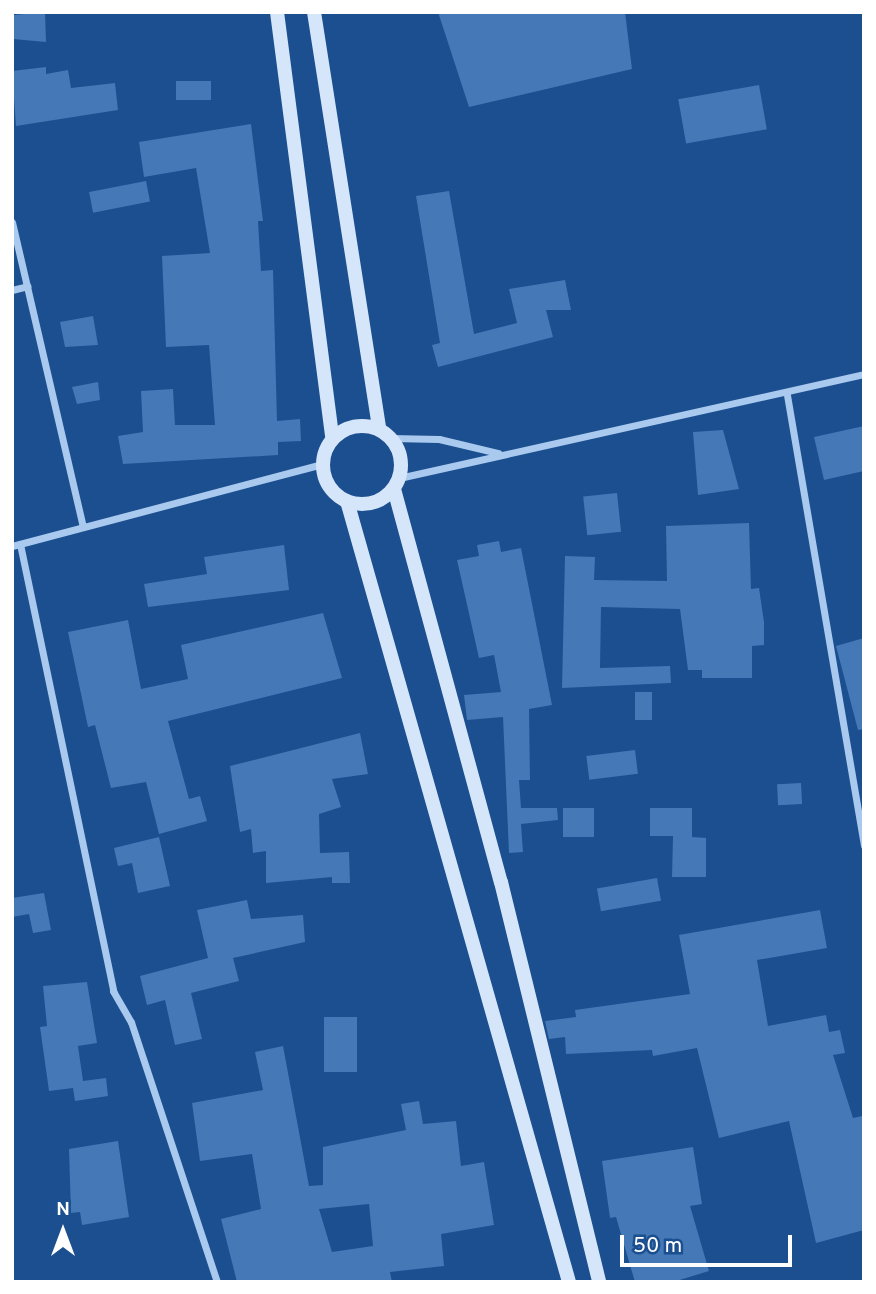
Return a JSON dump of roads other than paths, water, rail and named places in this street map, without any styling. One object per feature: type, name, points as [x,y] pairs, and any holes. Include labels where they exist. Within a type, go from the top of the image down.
[{"type":"main road","points":[[277,12],[332,438],[322,464],[328,487],[347,502],[569,1282]]},
{"type":"main road","points":[[314,12],[385,433],[400,457],[396,483],[501,882],[599,1282]]},
{"type":"main road","points":[[332,438],[354,426],[385,433]]},
{"type":"main road","points":[[347,502],[380,500],[396,483]]},
{"type":"street","points":[[12,222],[83,527]]},
{"type":"street","points":[[12,290],[28,286]]},
{"type":"street","points":[[396,483],[503,454],[787,395],[864,374]]},
{"type":"street","points":[[787,395],[864,845]]},
{"type":"street","points":[[385,433],[439,439],[503,454]]},
{"type":"street","points":[[217,1282],[131,1023],[113,990],[16,545],[322,464]]}]
